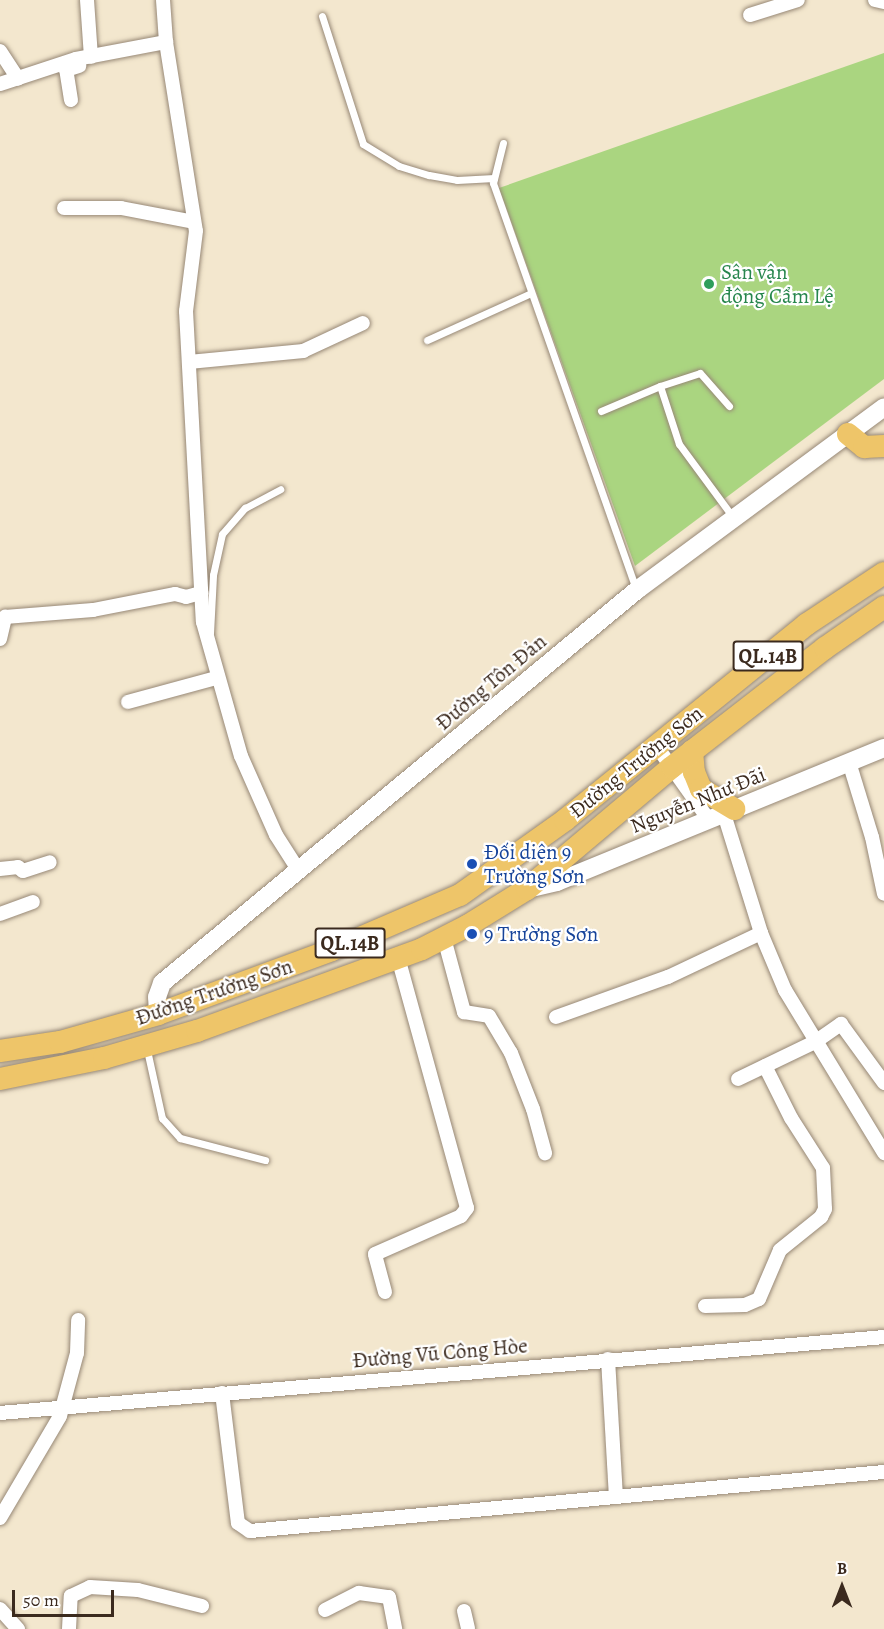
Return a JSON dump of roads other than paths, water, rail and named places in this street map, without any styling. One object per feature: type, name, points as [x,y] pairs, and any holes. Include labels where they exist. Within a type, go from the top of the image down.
[{"type":"main road","points":[[848,434],[864,447],[884,446]]},
{"type":"main road","name":"Đường Trường Sơn","points":[[0,1051],[60,1042],[158,1014],[332,950],[460,895],[565,820],[807,624],[884,573]]},
{"type":"main road","name":"Đường Trường Sơn","points":[[0,1079],[146,1047],[398,958],[444,938],[527,889],[692,751],[825,648],[884,607]]},
{"type":"main road","points":[[692,751],[694,772],[701,789],[722,814]]},
{"type":"street","points":[[87,0],[89,58]]},
{"type":"street","points":[[163,0],[166,42],[194,222],[186,311],[201,593],[209,650],[241,756],[276,836],[299,871]]},
{"type":"street","points":[[750,15],[798,0]]},
{"type":"street","points":[[875,0],[884,2]]},
{"type":"street","points":[[0,84],[89,58],[166,42]]},
{"type":"street","points":[[0,51],[18,79]]},
{"type":"street","points":[[71,100],[66,70],[80,66],[89,58]]},
{"type":"street","points":[[64,208],[121,208],[194,222]]},
{"type":"street","points":[[189,362],[303,351],[363,323]]},
{"type":"street","name":"Đường Tôn Đản","points":[[158,1014],[157,997],[162,983],[637,590],[884,407]]},
{"type":"street","points":[[0,639],[5,617],[93,610],[175,594],[186,597],[201,593]]},
{"type":"street","points":[[128,702],[216,678]]},
{"type":"street","points":[[656,744],[672,767],[722,814],[761,933],[785,990],[884,1153]]},
{"type":"street","name":"Nguyễn Như Đãi","points":[[527,889],[556,882],[884,748]]},
{"type":"street","points":[[849,762],[872,837],[884,894]]},
{"type":"street","points":[[0,869],[18,867],[23,871],[50,862]]},
{"type":"street","points":[[0,914],[33,902]]},
{"type":"street","points":[[556,1017],[668,977],[761,933]]},
{"type":"street","points":[[444,938],[464,1012],[489,1016],[511,1053],[533,1109],[545,1153]]},
{"type":"street","points":[[385,1292],[375,1254],[461,1216],[467,1208],[398,958]]},
{"type":"street","points":[[738,1079],[815,1042],[841,1024],[884,1083]]},
{"type":"street","points":[[705,1305],[746,1305],[759,1299],[780,1250],[804,1233],[825,1209],[823,1168],[791,1119],[765,1066]]},
{"type":"street","points":[[0,1518],[63,1408],[77,1353],[78,1320]]},
{"type":"street","name":"Đường Vũ Công Hòe","points":[[0,1413],[608,1359],[884,1338]]},
{"type":"street","points":[[608,1359],[616,1496]]},
{"type":"street","points":[[222,1393],[238,1523],[250,1531],[884,1472]]},
{"type":"street","points":[[69,1629],[71,1596],[90,1587],[138,1590],[201,1606]]},
{"type":"street","points":[[325,1610],[359,1593],[389,1597],[394,1629]]},
{"type":"street","points":[[0,1609],[18,1629]]},
{"type":"street","points":[[464,1611],[468,1629]]},
{"type":"lane","points":[[322,16],[363,144],[399,166],[429,175],[457,180],[494,178]]},
{"type":"lane","points":[[503,143],[494,178],[531,293],[637,590]]},
{"type":"lane","points":[[427,340],[531,293]]},
{"type":"lane","points":[[601,411],[660,386],[700,373],[729,406]]},
{"type":"lane","points":[[660,386],[679,444],[734,519]]},
{"type":"lane","points":[[209,650],[213,575],[222,534],[245,508],[280,489]]},
{"type":"lane","points":[[146,1047],[162,1118],[180,1138],[265,1160]]},
{"type":"place","name":"Sân vận động Cẩm Lệ","points":[[709,284]]},
{"type":"place","name":"Đối diện 9 Trường Sơn","points":[[472,864]]},
{"type":"place","name":"9 Trường Sơn","points":[[472,934]]}]
